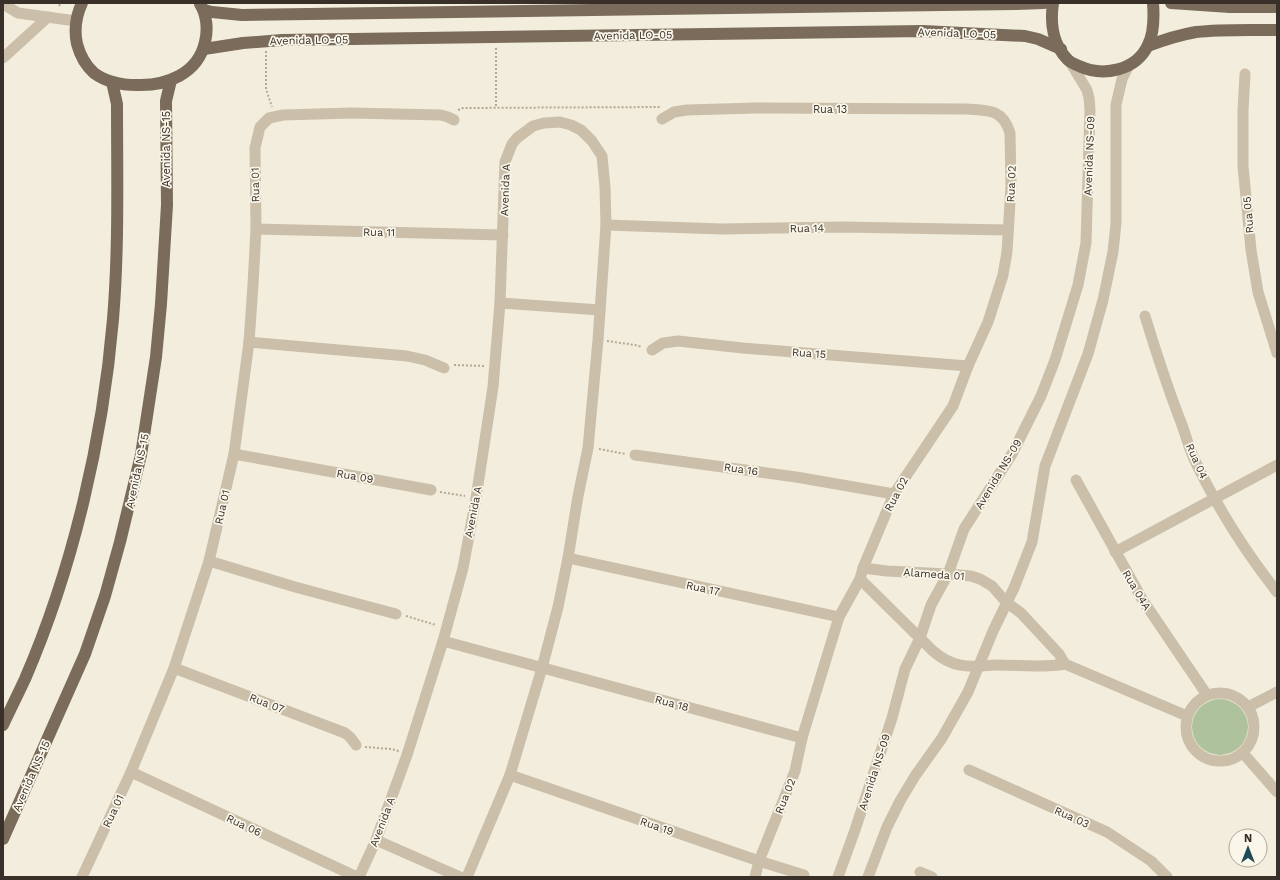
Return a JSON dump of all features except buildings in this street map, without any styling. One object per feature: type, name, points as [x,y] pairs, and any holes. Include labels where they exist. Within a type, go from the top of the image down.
[{"type":"main road","points":[[82,3],[76,21],[76,40],[83,60],[94,73],[112,82],[144,85],[157,84],[171,80],[191,68],[198,59],[204,49],[206,29],[202,6]]},
{"type":"main road","points":[[202,6],[212,12],[242,15],[1044,3]]},
{"type":"main road","points":[[1053,3],[1052,28],[1061,50],[1070,62],[1089,71],[1096,72],[1128,67],[1140,56],[1148,46],[1152,34],[1152,3]]},
{"type":"main road","points":[[1171,3],[1230,7],[1277,7]]},
{"type":"main road","points":[[1148,46],[1174,37],[1196,32],[1277,30]]},
{"type":"main road","name":"Avenida LO-05","points":[[204,49],[266,41],[923,31],[1025,36],[1038,39],[1061,50]]},
{"type":"main road","name":"Avenida NS-15","points":[[3,840],[85,654],[105,596],[140,462],[152,392],[161,304],[167,205],[166,101],[171,80]]},
{"type":"main road","points":[[3,725],[25,678],[62,579],[76,528],[98,426],[113,319],[117,257],[117,104],[112,82]]},
{"type":"street","points":[[6,3],[8,7],[18,13],[76,21]]},
{"type":"street","points":[[3,58],[48,17]]},
{"type":"street","name":"Avenida NS-09","points":[[838,877],[892,718],[905,668],[920,638],[931,605],[948,574],[964,529],[1012,454],[1041,396],[1055,360],[1078,285],[1086,243],[1090,110],[1087,90],[1070,62]]},
{"type":"street","points":[[868,877],[887,827],[900,801],[953,720],[980,667],[1006,602],[1020,574],[1032,542],[1042,482],[1048,457],[1088,354],[1103,300],[1113,252],[1116,223],[1116,110],[1122,79],[1128,67]]},
{"type":"street","name":"Rua 05","points":[[1245,74],[1243,166],[1251,250],[1259,298],[1277,353]]},
{"type":"street","name":"Rua 13","points":[[662,119],[677,112],[755,108],[959,109],[992,111],[999,114]]},
{"type":"street","points":[[273,117],[352,113],[441,115],[451,119]]},
{"type":"street","name":"Rua 02","points":[[754,877],[795,771],[802,738],[839,617],[861,574],[894,494],[953,406],[968,366],[988,322],[1003,275],[1007,252],[1011,185],[1011,139],[1008,125],[999,114]]},
{"type":"street","name":"Rua 01","points":[[85,876],[131,772],[174,668],[209,561],[234,454],[248,342],[256,229],[255,143],[260,127],[273,117]]},
{"type":"street","name":"Avenida A","points":[[358,877],[376,840],[407,755],[447,628],[463,568],[476,498],[491,403],[495,367],[500,303],[504,167],[507,155],[514,141],[525,132],[533,126],[552,121],[571,124],[581,130],[592,141],[602,156],[605,187],[606,225],[598,340],[588,448],[558,607],[542,668],[510,775],[467,877]]},
{"type":"street","name":"Rua 14","points":[[606,225],[722,228],[1008,230]]},
{"type":"street","name":"Rua 11","points":[[256,229],[503,235]]},
{"type":"street","points":[[500,303],[600,310]]},
{"type":"street","name":"Rua 04","points":[[1145,316],[1159,363],[1194,457],[1214,498],[1234,533],[1277,592]]},
{"type":"street","name":"Rua 15","points":[[652,350],[663,343],[678,341],[743,348],[968,366]]},
{"type":"street","points":[[248,342],[407,356],[425,360],[444,368]]},
{"type":"street","name":"Rua 09","points":[[234,454],[431,490]]},
{"type":"street","name":"Rua 16","points":[[635,455],[796,477],[894,494]]},
{"type":"street","points":[[1115,552],[1277,465]]},
{"type":"street","name":"Rua 04A","points":[[1076,480],[1142,599],[1207,695]]},
{"type":"street","name":"Rua 17","points":[[568,558],[839,617]]},
{"type":"street","points":[[209,561],[295,587],[396,614]]},
{"type":"street","name":"Alameda 01","points":[[861,574],[879,571],[948,574],[971,576],[986,582],[992,586],[1006,602],[1014,607],[1044,638],[1059,654],[1065,664]]},
{"type":"street","points":[[861,574],[920,638],[945,660],[960,665],[980,667],[994,665],[1047,666],[1065,664],[1187,716]]},
{"type":"street","name":"Rua 18","points":[[443,641],[802,738]]},
{"type":"street","name":"Rua 07","points":[[174,668],[345,733],[356,745]]},
{"type":"street","points":[[1248,706],[1277,692]]},
{"type":"street","points":[[1218,693],[1230,694],[1240,699],[1248,706],[1253,716],[1255,726],[1254,736],[1250,746],[1243,754],[1234,759],[1222,762],[1211,761],[1201,756],[1193,748],[1188,738],[1186,728],[1187,716],[1198,700],[1207,695],[1218,693]]},
{"type":"street","points":[[1243,754],[1277,792]]},
{"type":"street","name":"Rua 03","points":[[969,770],[1106,832],[1151,861],[1167,877]]},
{"type":"street","name":"Rua 06","points":[[131,772],[358,877]]},
{"type":"street","name":"Rua 19","points":[[510,775],[759,861],[804,875]]},
{"type":"street","points":[[376,840],[460,877]]},
{"type":"street","points":[[920,872],[932,877]]},
{"type":"path","points":[[496,37],[496,108]]},
{"type":"path","points":[[266,41],[266,89],[273,117]]},
{"type":"path","points":[[451,119],[454,112],[463,108],[656,106],[667,107],[677,112]]},
{"type":"path","points":[[598,340],[635,345],[652,350]]},
{"type":"path","points":[[444,368],[452,365],[495,367]]},
{"type":"path","points":[[588,448],[635,455]]},
{"type":"path","points":[[431,490],[476,498]]},
{"type":"path","points":[[396,614],[447,628]]},
{"type":"path","points":[[356,745],[391,749],[407,755]]},
{"type":"green space","points":[[1215,699],[1225,699],[1240,707],[1246,716],[1248,727],[1246,738],[1240,747],[1225,755],[1215,755],[1204,750],[1197,743],[1192,732],[1192,722],[1197,711],[1204,704]]}]
